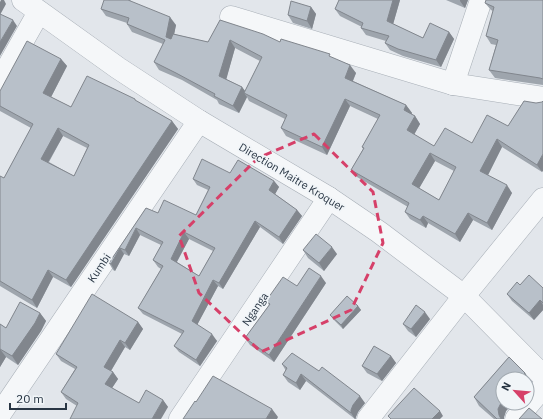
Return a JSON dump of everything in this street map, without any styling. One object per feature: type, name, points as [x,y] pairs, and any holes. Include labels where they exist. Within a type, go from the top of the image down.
[{"type":"street","points":[[453,84],[481,0]]},
{"type":"street","points":[[0,81],[31,6]]},
{"type":"street","name":"Direction Maitre Kroquer","points":[[31,6],[118,68],[198,121],[329,198],[379,232],[464,296],[543,376]]},
{"type":"street","points":[[231,17],[453,84],[543,98]]},
{"type":"street","name":"Kumbi","points":[[0,414],[198,121]]},
{"type":"street","name":"Nganga","points":[[180,419],[329,198]]},
{"type":"street","points":[[368,419],[464,296],[543,199]]},
{"type":"street","points":[[516,419],[543,387]]},
{"type":"highlighted area","points":[[314,134],[373,192],[383,243],[351,310],[261,352],[199,293],[179,236],[258,158]]},
{"type":"building","points":[[104,0],[128,0],[170,17],[166,37],[171,39],[173,34],[208,42],[220,20],[263,34],[280,42],[281,39],[330,54],[329,56],[350,65],[345,78],[406,105],[404,110],[415,116],[407,130],[434,146],[445,128],[472,143],[487,115],[508,126],[524,101],[536,103],[543,101],[543,154],[537,165],[497,139],[480,171],[507,185],[487,223],[468,213],[455,234],[423,216],[420,220],[405,212],[409,203],[351,170],[364,148],[362,147],[380,115],[345,99],[322,147],[281,128],[287,115],[244,93],[262,57],[230,40],[219,76],[242,87],[233,106],[214,96],[215,94],[154,62],[165,40],[127,24],[129,18],[101,9]],"holes":[[[430,153],[456,167],[439,200],[412,184]]]},
{"type":"building","points":[[339,0],[393,0],[387,21],[423,38],[430,23],[449,32],[436,60],[398,49],[385,43],[389,36],[361,28],[363,23],[335,9]]},
{"type":"building","points":[[486,0],[543,0],[543,79],[489,70],[498,40],[486,36],[494,7],[485,3]]},
{"type":"building","points":[[291,1],[311,7],[307,21],[288,15]]},
{"type":"building","points":[[0,14],[13,20],[0,42]]},
{"type":"building","points":[[27,41],[61,59],[43,93],[71,107],[87,76],[135,99],[172,121],[66,280],[48,270],[32,300],[0,281],[0,176],[4,178],[33,124],[0,106],[0,91]],"holes":[[[58,128],[89,145],[74,176],[41,159]]]},
{"type":"building","points":[[202,159],[230,173],[238,160],[274,181],[269,190],[297,210],[279,237],[255,221],[219,283],[213,280],[192,321],[212,334],[196,360],[174,346],[184,331],[138,308],[163,266],[153,260],[163,242],[136,228],[125,250],[120,248],[111,264],[109,263],[146,208],[158,213],[164,200],[196,215],[210,187],[193,179]],"holes":[[[184,232],[215,248],[199,276],[171,259]]]},
{"type":"building","points":[[316,234],[332,247],[319,263],[303,250]]},
{"type":"building","points":[[309,268],[321,276],[269,355],[245,338],[270,304],[266,301],[283,277],[297,286]]},
{"type":"building","points":[[529,275],[543,288],[543,303],[540,300],[529,313],[507,294],[517,282],[520,285]]},
{"type":"building","points":[[92,294],[138,322],[125,343],[120,340],[104,367],[113,372],[105,384],[139,403],[146,390],[163,400],[152,419],[70,419],[78,403],[61,392],[77,367],[56,354]]},
{"type":"building","points":[[347,296],[358,306],[341,325],[330,315]]},
{"type":"building","points":[[20,302],[40,313],[35,323],[12,356],[0,349],[0,324],[6,328]]},
{"type":"building","points":[[416,305],[425,312],[411,329],[403,324]]},
{"type":"building","points":[[374,346],[391,356],[377,374],[362,366]]},
{"type":"building","points":[[292,353],[319,371],[322,367],[360,396],[353,405],[351,413],[301,374],[296,383],[283,375],[287,368],[282,364]]},
{"type":"building","points":[[509,357],[523,371],[497,371]]},
{"type":"building","points":[[495,373],[495,411],[498,411],[501,419],[497,419],[474,397]]},
{"type":"building","points":[[213,376],[272,409],[266,419],[183,419]]},
{"type":"building","points":[[414,388],[440,411],[432,419],[391,419],[388,416]]},
{"type":"building","points":[[526,411],[533,411],[542,419],[519,419]]}]
